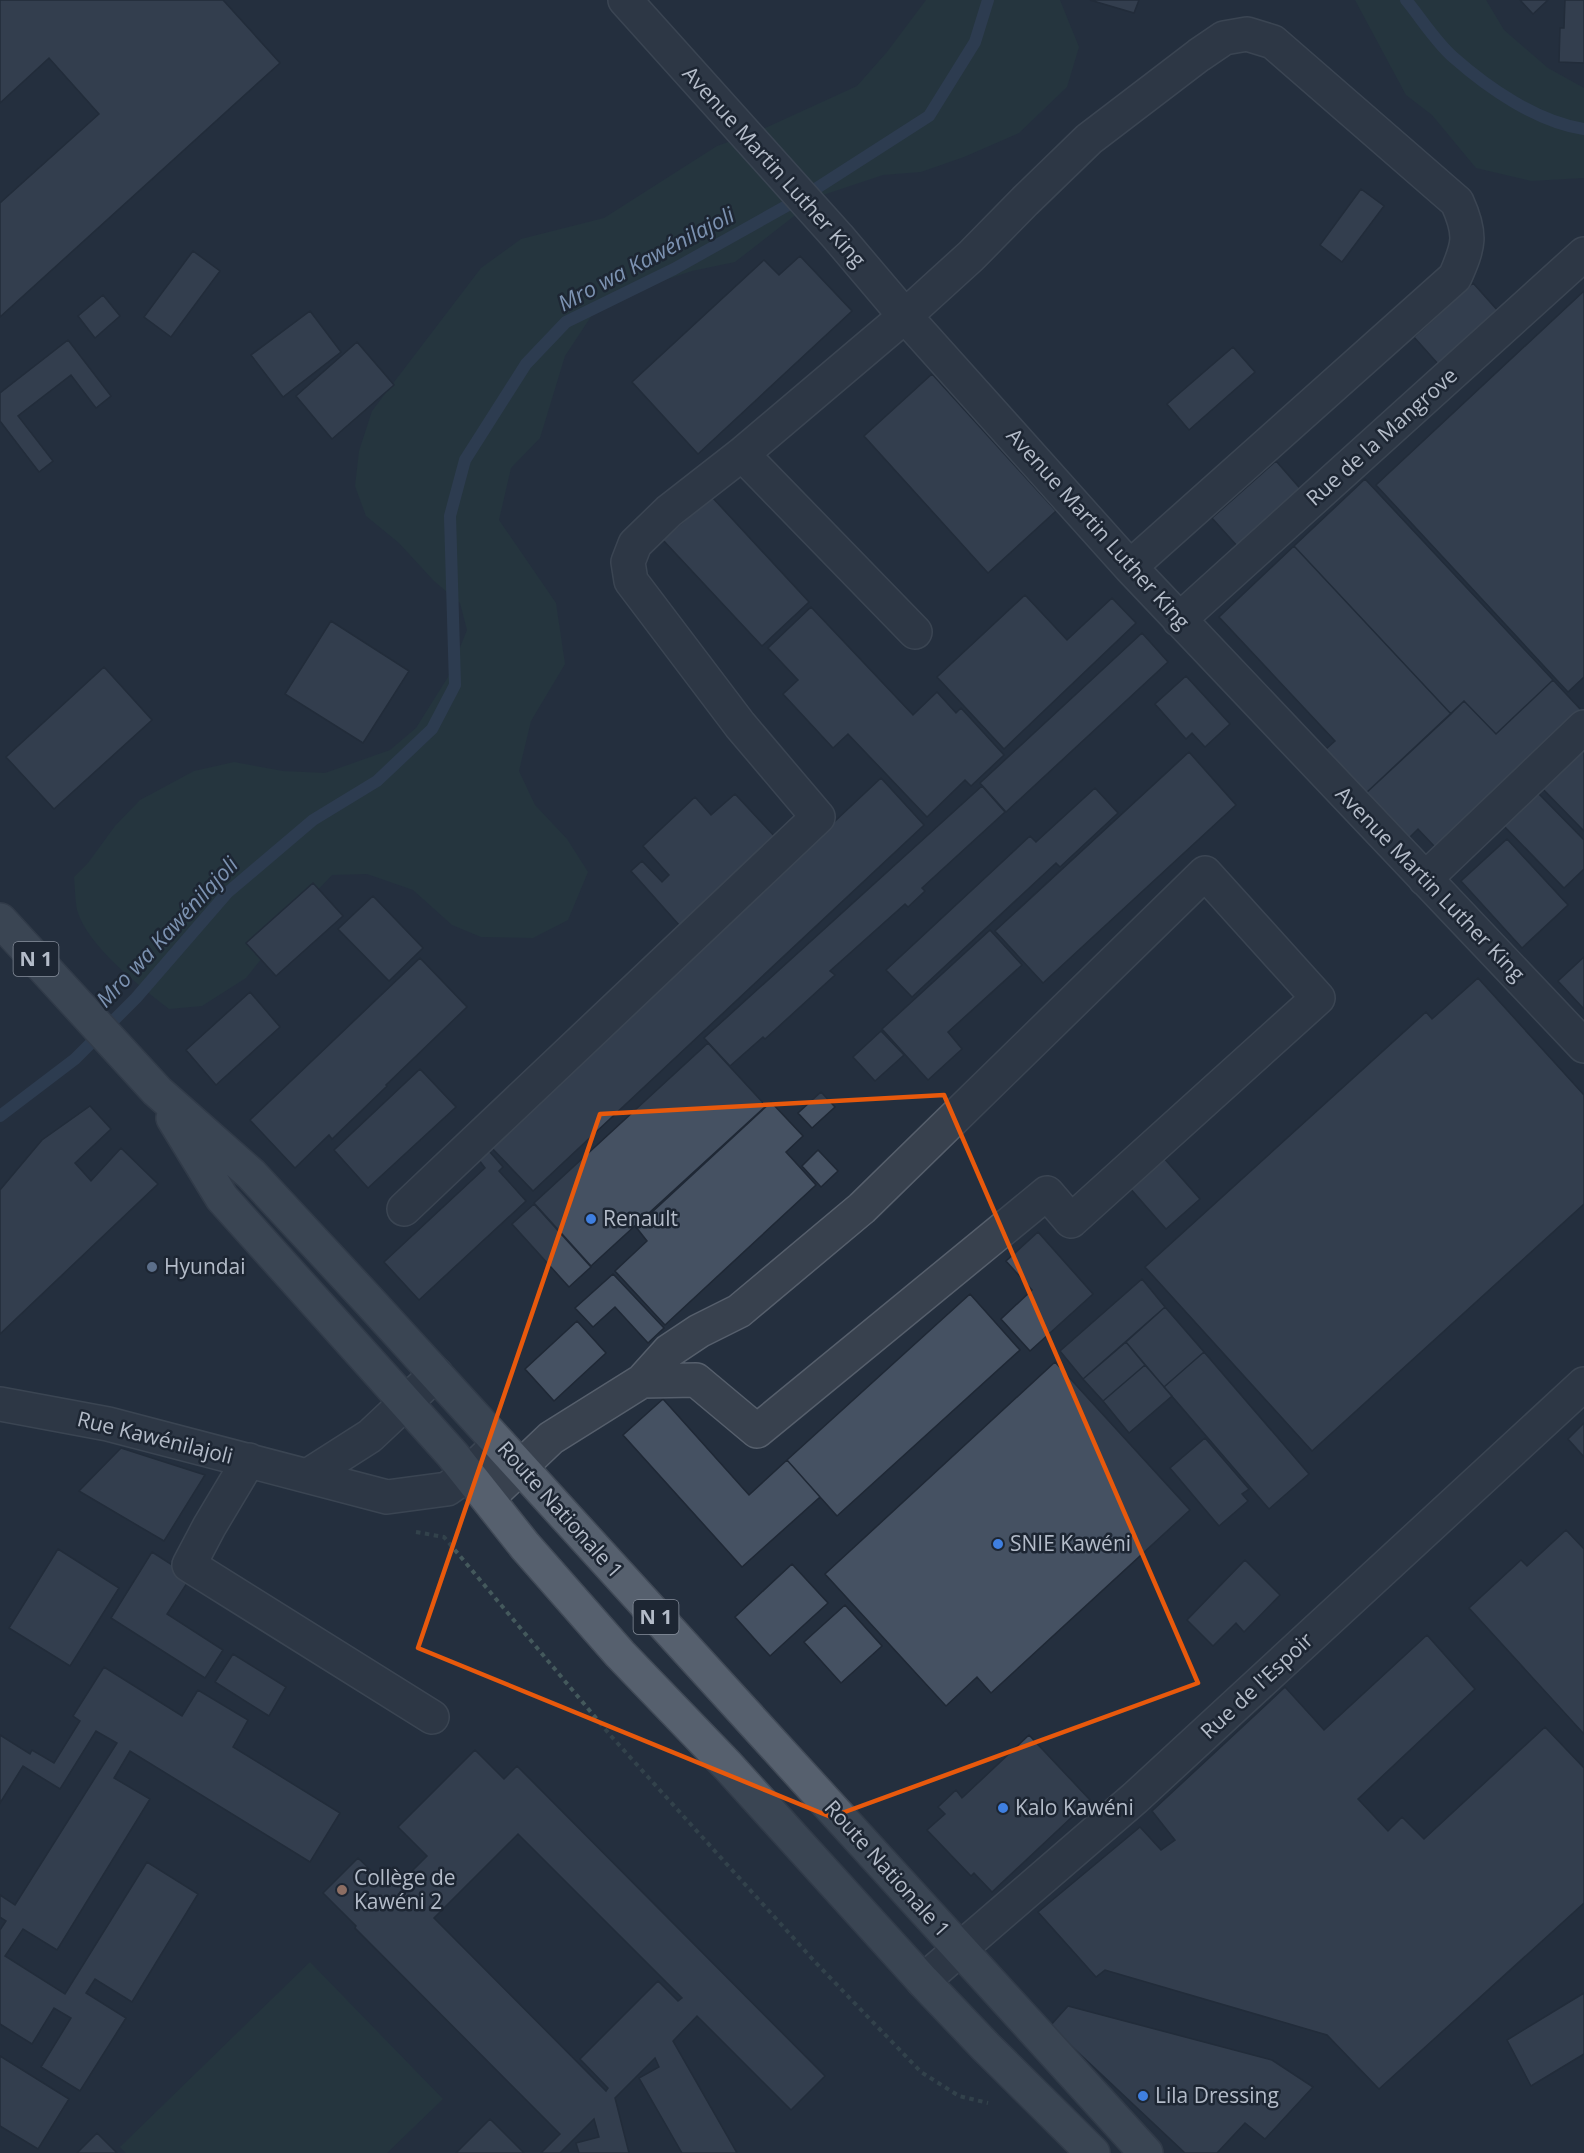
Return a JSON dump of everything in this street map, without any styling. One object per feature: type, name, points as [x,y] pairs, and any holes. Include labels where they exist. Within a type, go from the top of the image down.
[{"type":"main road","name":"Route Nationale 1","points":[[0,920],[157,1091],[251,1174],[1146,2153]]},
{"type":"main road","name":"Route Nationale 1","points":[[157,1091],[222,1198],[406,1403],[478,1486],[525,1546],[620,1654],[728,1766],[923,1981],[1093,2153]]},
{"type":"street","name":"Avenue Martin Luther King","points":[[625,0],[1130,567],[1584,1046]]},
{"type":"street","points":[[404,1209],[818,816],[740,725],[631,581],[628,562],[635,543],[669,511],[742,454],[905,316],[971,256],[1089,140],[1224,38],[1247,34],[1273,42],[1457,202],[1468,232],[1467,251],[1455,278],[1130,567]]},
{"type":"street","name":"Rue de la Mangrove","points":[[1179,620],[1584,254]]},
{"type":"street","points":[[742,454],[915,632]]},
{"type":"street","points":[[1425,879],[1584,727]]},
{"type":"street","points":[[478,1486],[521,1468],[551,1438],[642,1381],[669,1352],[699,1331],[739,1311],[862,1208],[1206,873],[1318,998],[1071,1221],[1047,1193],[757,1431],[696,1380],[642,1381]]},
{"type":"street","points":[[309,1475],[370,1436],[436,1374]]},
{"type":"street","name":"Rue de l'Espoir","points":[[923,1981],[1135,1798],[1584,1384]]},
{"type":"street","name":"Rue Kawénilajoli","points":[[0,1404],[108,1424],[387,1497],[478,1486],[499,1444]]},
{"type":"street","points":[[249,1460],[189,1565],[432,1717]]},
{"type":"path","points":[[387,1497],[389,1528],[444,1537],[611,1736],[816,1963],[921,2072],[959,2096],[997,2106]]},
{"type":"highlighted area","points":[[944,1095],[1198,1683],[831,1817],[418,1648],[600,1114]]},
{"type":"green space","points":[[926,0],[1060,0],[1079,47],[1067,87],[1019,133],[964,157],[921,172],[883,175],[820,196],[735,262],[692,271],[646,286],[594,312],[565,356],[540,438],[511,468],[499,520],[556,603],[565,664],[531,721],[519,771],[535,805],[567,839],[588,872],[568,920],[533,938],[481,937],[452,925],[413,890],[367,874],[332,875],[246,978],[202,1006],[169,1009],[116,965],[92,938],[77,910],[74,877],[88,863],[115,826],[140,800],[194,771],[234,762],[283,771],[325,773],[390,750],[416,728],[448,677],[467,630],[460,603],[434,581],[399,543],[366,516],[355,486],[359,451],[372,411],[481,268],[521,239],[604,218],[717,146],[761,130],[857,86],[887,52]]},
{"type":"green space","points":[[1355,0],[1486,0],[1504,30],[1548,68],[1584,88],[1584,178],[1531,181],[1476,168],[1432,115],[1406,95]]},
{"type":"green space","points":[[310,1962],[443,2099],[387,2153],[126,2153],[120,2147]]},
{"type":"building","points":[[0,0],[223,0],[280,63],[0,317],[0,203],[99,114],[49,58],[0,103]]},
{"type":"building","points":[[1090,0],[1139,0],[1134,13]]},
{"type":"building","points":[[1520,0],[1548,0],[1533,14]]},
{"type":"building","points":[[1565,0],[1584,0],[1584,63],[1559,62],[1560,28],[1564,28]]},
{"type":"building","points":[[1361,189],[1384,206],[1342,262],[1320,245]]},
{"type":"building","points":[[193,251],[220,271],[171,337],[144,317]]},
{"type":"building","points":[[800,256],[852,311],[698,454],[632,382],[764,260],[779,275]]},
{"type":"building","points":[[1473,283],[1498,311],[1439,365],[1414,337]]},
{"type":"building","points":[[1584,291],[1584,677],[1568,692],[1376,485]]},
{"type":"building","points":[[103,295],[120,316],[95,338],[78,316]]},
{"type":"building","points":[[310,311],[341,352],[283,397],[251,355]]},
{"type":"building","points":[[68,340],[111,396],[96,408],[71,375],[18,416],[53,461],[39,472],[0,421],[0,393]]},
{"type":"building","points":[[357,342],[394,385],[332,439],[296,396]]},
{"type":"building","points":[[1233,347],[1255,372],[1189,430],[1167,404]]},
{"type":"building","points":[[932,374],[1056,511],[988,573],[864,436]]},
{"type":"building","points":[[1276,461],[1304,493],[1239,548],[1212,518]]},
{"type":"building","points":[[1365,479],[1553,680],[1496,734],[1464,701],[1451,714],[1294,546]]},
{"type":"building","points":[[711,496],[809,602],[762,646],[663,540]]},
{"type":"building","points":[[1294,546],[1451,714],[1365,794],[1325,750],[1335,741],[1219,617]]},
{"type":"building","points":[[1025,595],[1067,640],[1112,598],[1136,623],[1004,749],[937,677]]},
{"type":"building","points":[[811,607],[913,715],[937,692],[956,713],[961,708],[1004,755],[971,786],[965,780],[927,817],[848,734],[833,748],[783,694],[798,680],[768,648]]},
{"type":"building","points":[[331,621],[409,671],[363,743],[285,694]]},
{"type":"building","points":[[1142,633],[1168,662],[1006,812],[980,783]]},
{"type":"building","points":[[104,667],[152,720],[54,809],[6,757]]},
{"type":"building","points":[[1186,676],[1230,724],[1205,747],[1192,733],[1186,739],[1155,704]]},
{"type":"building","points":[[1553,680],[1581,710],[1435,847],[1418,829],[1408,839],[1365,794],[1464,701],[1496,734]]},
{"type":"building","points":[[1584,742],[1584,831],[1540,786]]},
{"type":"building","points":[[1189,752],[1236,805],[1043,983],[995,931]]},
{"type":"building","points":[[881,778],[924,825],[533,1191],[489,1145]]},
{"type":"building","points":[[982,786],[1005,812],[922,888],[925,891],[908,907],[905,904],[830,971],[835,975],[765,1039],[763,1037],[730,1066],[704,1038]]},
{"type":"building","points":[[1095,788],[1118,813],[1060,867],[1056,863],[912,997],[886,970],[1030,836],[1036,842]]},
{"type":"building","points":[[1537,792],[1584,840],[1584,869],[1564,888],[1503,825]]},
{"type":"building","points":[[735,794],[776,838],[680,926],[631,871],[642,861],[662,882],[669,875],[643,846],[695,797],[711,815]]},
{"type":"building","points":[[1507,839],[1568,905],[1522,948],[1461,881]]},
{"type":"building","points":[[313,883],[343,916],[276,976],[246,943]]},
{"type":"building","points":[[373,896],[423,948],[389,981],[338,929]]},
{"type":"building","points":[[990,930],[1022,965],[948,1032],[962,1049],[928,1080],[882,1029]]},
{"type":"building","points":[[1584,957],[1584,1009],[1558,981]]},
{"type":"building","points":[[420,958],[467,1007],[332,1139],[329,1135],[295,1168],[250,1120]]},
{"type":"building","points":[[1478,978],[1584,1095],[1584,1204],[1312,1451],[1145,1267],[1426,1012],[1432,1019]]},
{"type":"building","points":[[250,992],[280,1027],[216,1085],[186,1050]]},
{"type":"building","points":[[881,1031],[904,1055],[875,1081],[853,1057]]},
{"type":"building","points":[[708,1043],[766,1106],[591,1266],[534,1203]]},
{"type":"building","points":[[420,1069],[456,1107],[368,1188],[334,1150]]},
{"type":"building","points":[[821,1092],[835,1107],[812,1128],[798,1113]]},
{"type":"building","points":[[771,1102],[803,1136],[786,1152],[816,1185],[665,1325],[615,1271],[647,1241],[636,1227]]},
{"type":"building","points":[[90,1106],[111,1129],[75,1163],[91,1181],[121,1148],[158,1184],[0,1334],[0,1190],[42,1140]]},
{"type":"building","points":[[818,1150],[838,1171],[821,1187],[802,1166]]},
{"type":"building","points":[[489,1151],[503,1167],[499,1171],[526,1201],[419,1300],[384,1262],[485,1168],[479,1160]]},
{"type":"building","points":[[1162,1156],[1200,1199],[1166,1229],[1129,1187]]},
{"type":"building","points":[[534,1204],[591,1267],[569,1287],[512,1224]]},
{"type":"building","points":[[1038,1232],[1093,1294],[1030,1351],[1001,1319],[1032,1290],[1006,1261]]},
{"type":"building","points":[[613,1274],[664,1328],[648,1343],[615,1307],[593,1327],[575,1308]]},
{"type":"building","points":[[1142,1279],[1165,1307],[1083,1379],[1060,1351]]},
{"type":"building","points":[[970,1294],[1020,1350],[837,1516],[787,1460]]},
{"type":"building","points":[[1165,1307],[1204,1352],[1164,1387],[1126,1342]]},
{"type":"building","points":[[577,1321],[606,1353],[554,1401],[525,1369]]},
{"type":"building","points":[[1126,1342],[1145,1365],[1103,1401],[1083,1379]]},
{"type":"building","points":[[1204,1352],[1309,1474],[1269,1509],[1164,1387]]},
{"type":"building","points":[[1055,1362],[1190,1510],[991,1693],[977,1677],[946,1706],[825,1574]]},
{"type":"building","points":[[1145,1365],[1172,1396],[1129,1433],[1103,1401]]},
{"type":"building","points":[[663,1399],[749,1495],[787,1460],[820,1497],[742,1567],[623,1435]]},
{"type":"building","points":[[1584,1423],[1584,1457],[1568,1439]]},
{"type":"building","points":[[1205,1438],[1249,1489],[1242,1494],[1248,1501],[1219,1526],[1170,1468]]},
{"type":"building","points":[[121,1448],[205,1475],[164,1541],[79,1491]]},
{"type":"building","points":[[1566,1530],[1584,1549],[1584,1734],[1469,1608],[1521,1560],[1527,1566]]},
{"type":"building","points":[[58,1549],[119,1588],[70,1666],[9,1628]]},
{"type":"building","points":[[152,1552],[191,1577],[167,1614],[223,1650],[205,1678],[111,1618]]},
{"type":"building","points":[[1245,1560],[1280,1595],[1244,1632],[1236,1623],[1213,1646],[1187,1620]]},
{"type":"building","points":[[792,1564],[828,1603],[770,1656],[735,1617]]},
{"type":"building","points":[[845,1605],[882,1646],[841,1683],[804,1642]]},
{"type":"building","points":[[1427,1635],[1475,1689],[1358,1799],[1388,1831],[1402,1817],[1424,1839],[1545,1727],[1584,1768],[1584,1903],[1379,2089],[1327,2035],[1105,1970],[1096,1977],[1038,1912],[1140,1827],[1161,1850],[1175,1840],[1152,1811],[1285,1687],[1324,1730]]},
{"type":"building","points":[[233,1654],[286,1687],[269,1716],[215,1682]]},
{"type":"building","points":[[104,1667],[182,1716],[198,1690],[248,1720],[233,1747],[340,1813],[310,1862],[130,1751],[114,1778],[150,1799],[57,1950],[23,1929],[5,1956],[65,1994],[147,1862],[198,1894],[132,2002],[95,1979],[86,1993],[126,2018],[80,2091],[41,2067],[71,2018],[54,2008],[32,2044],[0,2024],[0,1930],[6,1921],[0,1917],[0,1895],[15,1905],[117,1743],[96,1731],[60,1789],[23,1766],[0,1803],[0,1735],[30,1754],[32,1750],[54,1763],[80,1721],[73,1716]]},
{"type":"building","points":[[1029,1735],[1090,1800],[992,1892],[974,1873],[971,1876],[927,1830],[945,1814],[938,1807],[956,1790],[962,1798]]},
{"type":"building","points":[[475,1750],[504,1779],[517,1766],[825,2076],[791,2110],[697,2016],[673,2041],[737,2153],[682,2153],[639,2078],[659,2067],[655,2058],[615,2098],[629,2153],[579,2153],[576,2143],[599,2137],[594,2119],[560,2153],[541,2153],[560,2134],[323,1893],[358,1858],[384,1883],[392,1875],[400,1883],[427,1856],[398,1827]],"holes":[[[518,1834],[682,1998],[678,2001],[658,1981],[580,2059],[608,2088],[606,2091],[434,1918]]]},
{"type":"building","points":[[1584,1993],[1584,2054],[1531,2086],[1507,2040]]},
{"type":"building","points":[[1068,2006],[1272,2060],[1313,2087],[1265,2139],[1245,2123],[1217,2153],[1185,2153],[1050,2026]]},
{"type":"building","points":[[0,2056],[69,2099],[38,2149],[0,2126]]},
{"type":"building","points":[[490,2119],[524,2153],[456,2153]]},
{"type":"building","points":[[97,2133],[117,2153],[77,2153]]},
{"type":"waterway","name":"Mro wa Kawénilajoli","points":[[0,1116],[75,1059],[136,998],[227,893],[313,820],[377,781],[432,729],[455,685],[450,516],[465,460],[526,364],[566,322],[674,269],[806,195],[929,116],[975,42],[988,0]]},
{"type":"waterway","name":"Mro wa Kawénilajoli","points":[[1406,0],[1446,51],[1497,92],[1549,119],[1584,129]]},
{"type":"place","name":"Renault","points":[[591,1219]]},
{"type":"place","name":"Hyundai","points":[[152,1267]]},
{"type":"place","name":"SNIE Kawéni","points":[[998,1544]]},
{"type":"place","name":"Kalo Kawéni","points":[[1003,1808]]},
{"type":"place","name":"Collège de Kawéni 2","points":[[342,1890]]},
{"type":"place","name":"Lila Dressing","points":[[1143,2096]]}]
